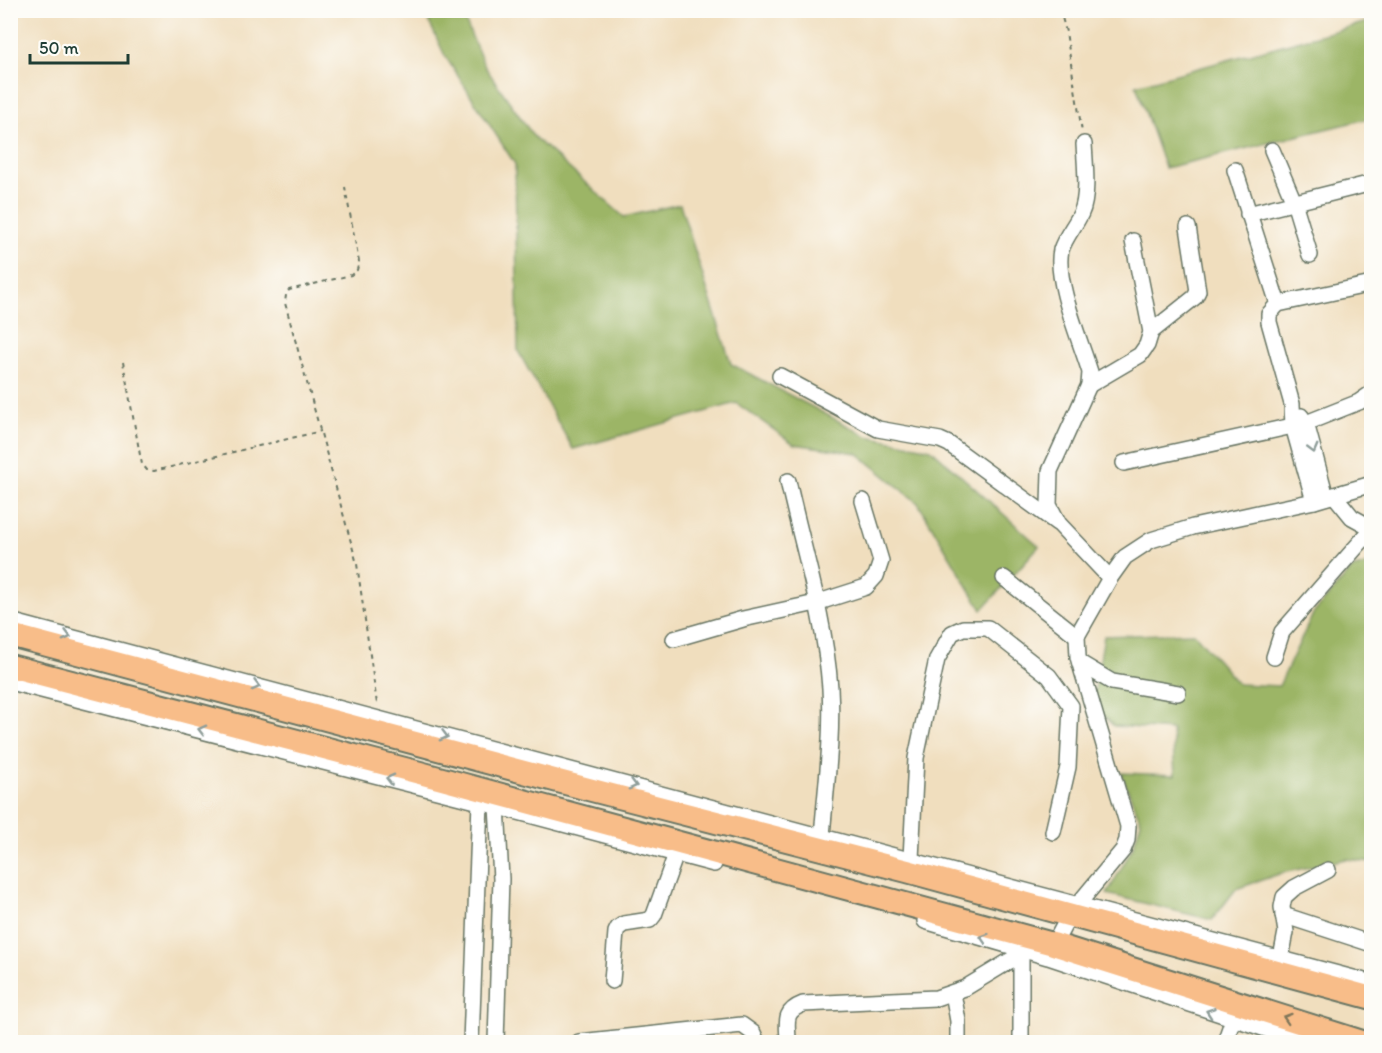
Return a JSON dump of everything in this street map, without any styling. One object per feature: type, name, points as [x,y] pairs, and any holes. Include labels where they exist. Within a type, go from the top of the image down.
[{"type":"highway","points":[[10,635],[1075,909],[1371,998]]},
{"type":"highway","points":[[10,666],[420,773],[1051,950],[1362,1042]]},
{"type":"street","points":[[1059,524],[1049,505],[1050,471],[1089,385],[1090,372],[1064,291],[1061,273],[1061,252],[1082,212],[1085,199],[1084,144]]},
{"type":"street","points":[[1272,150],[1294,202],[1310,255]]},
{"type":"street","points":[[1235,170],[1278,304]]},
{"type":"street","points":[[1248,214],[1371,183]]},
{"type":"street","points":[[1151,332],[1195,297],[1198,291],[1188,227]]},
{"type":"street","points":[[1089,385],[1140,355],[1147,345],[1151,332],[1133,241]]},
{"type":"street","points":[[1274,657],[1282,632],[1371,529],[1325,498],[1292,404],[1269,322],[1269,314],[1278,304],[1371,284]]},
{"type":"street","points":[[780,376],[878,429],[940,440],[949,444],[1059,524],[1110,578]]},
{"type":"street","points":[[1124,463],[1300,424],[1359,402],[1371,393]]},
{"type":"street","points":[[788,481],[825,646],[830,690],[830,730],[822,836]]},
{"type":"street","points":[[1051,950],[1075,909],[1123,850],[1127,840],[1128,826],[1080,663],[1080,630],[1125,556],[1151,540],[1193,526],[1325,498],[1371,484]]},
{"type":"street","points":[[674,639],[744,619],[816,603],[866,586],[876,576],[880,561],[863,501]]},
{"type":"street","points":[[1004,578],[1080,630]]},
{"type":"street","points":[[10,621],[911,859],[1075,909],[1281,958],[1371,983]]},
{"type":"street","points":[[911,859],[916,758],[937,659],[952,633],[963,628],[988,628],[1049,676],[1071,706],[1068,766],[1053,832]]},
{"type":"street","points":[[1080,663],[1112,682],[1178,693]]},
{"type":"street","points":[[10,681],[497,806],[915,918],[1024,952],[1051,950],[1233,1019],[1305,1042]]},
{"type":"street","points":[[471,1042],[480,802]]},
{"type":"street","points":[[496,1042],[501,879],[497,806]]},
{"type":"street","points":[[612,981],[616,932],[624,924],[650,920],[654,915],[676,854]]},
{"type":"street","points":[[1281,958],[1286,932],[1283,915],[1284,897],[1294,888],[1328,870]]},
{"type":"street","points":[[1283,915],[1371,944]]},
{"type":"street","points":[[788,1042],[788,1016],[792,1008],[803,1004],[936,998],[965,988],[1024,952]]},
{"type":"street","points":[[1021,1042],[1024,952]]},
{"type":"street","points":[[953,993],[958,1021],[958,1042]]},
{"type":"street","points":[[1226,1042],[1233,1019]]},
{"type":"street","points":[[579,1042],[742,1025],[753,1033],[757,1042]]},
{"type":"path","points":[[1060,10],[1066,32],[1084,144]]},
{"type":"path","points":[[345,187],[359,262],[357,270],[351,275],[289,290],[285,303],[357,564],[380,718]]},
{"type":"path","points":[[123,362],[142,464],[147,470],[154,471],[321,431]]},
{"type":"green space","points":[[424,11],[461,11],[485,67],[534,137],[624,217],[680,204],[731,364],[867,436],[931,449],[1039,546],[982,610],[918,503],[857,453],[794,444],[736,403],[573,449],[518,351],[515,164],[445,56]]},
{"type":"green space","points":[[1371,21],[1371,118],[1165,168],[1136,85]]},
{"type":"green space","points":[[1371,563],[1371,862],[1346,859],[1282,873],[1236,889],[1212,920],[1107,894],[1133,847],[1141,822],[1121,773],[1175,775],[1172,730],[1114,726],[1092,705],[1104,636],[1194,633],[1238,684],[1279,686],[1313,614],[1352,569]]}]
